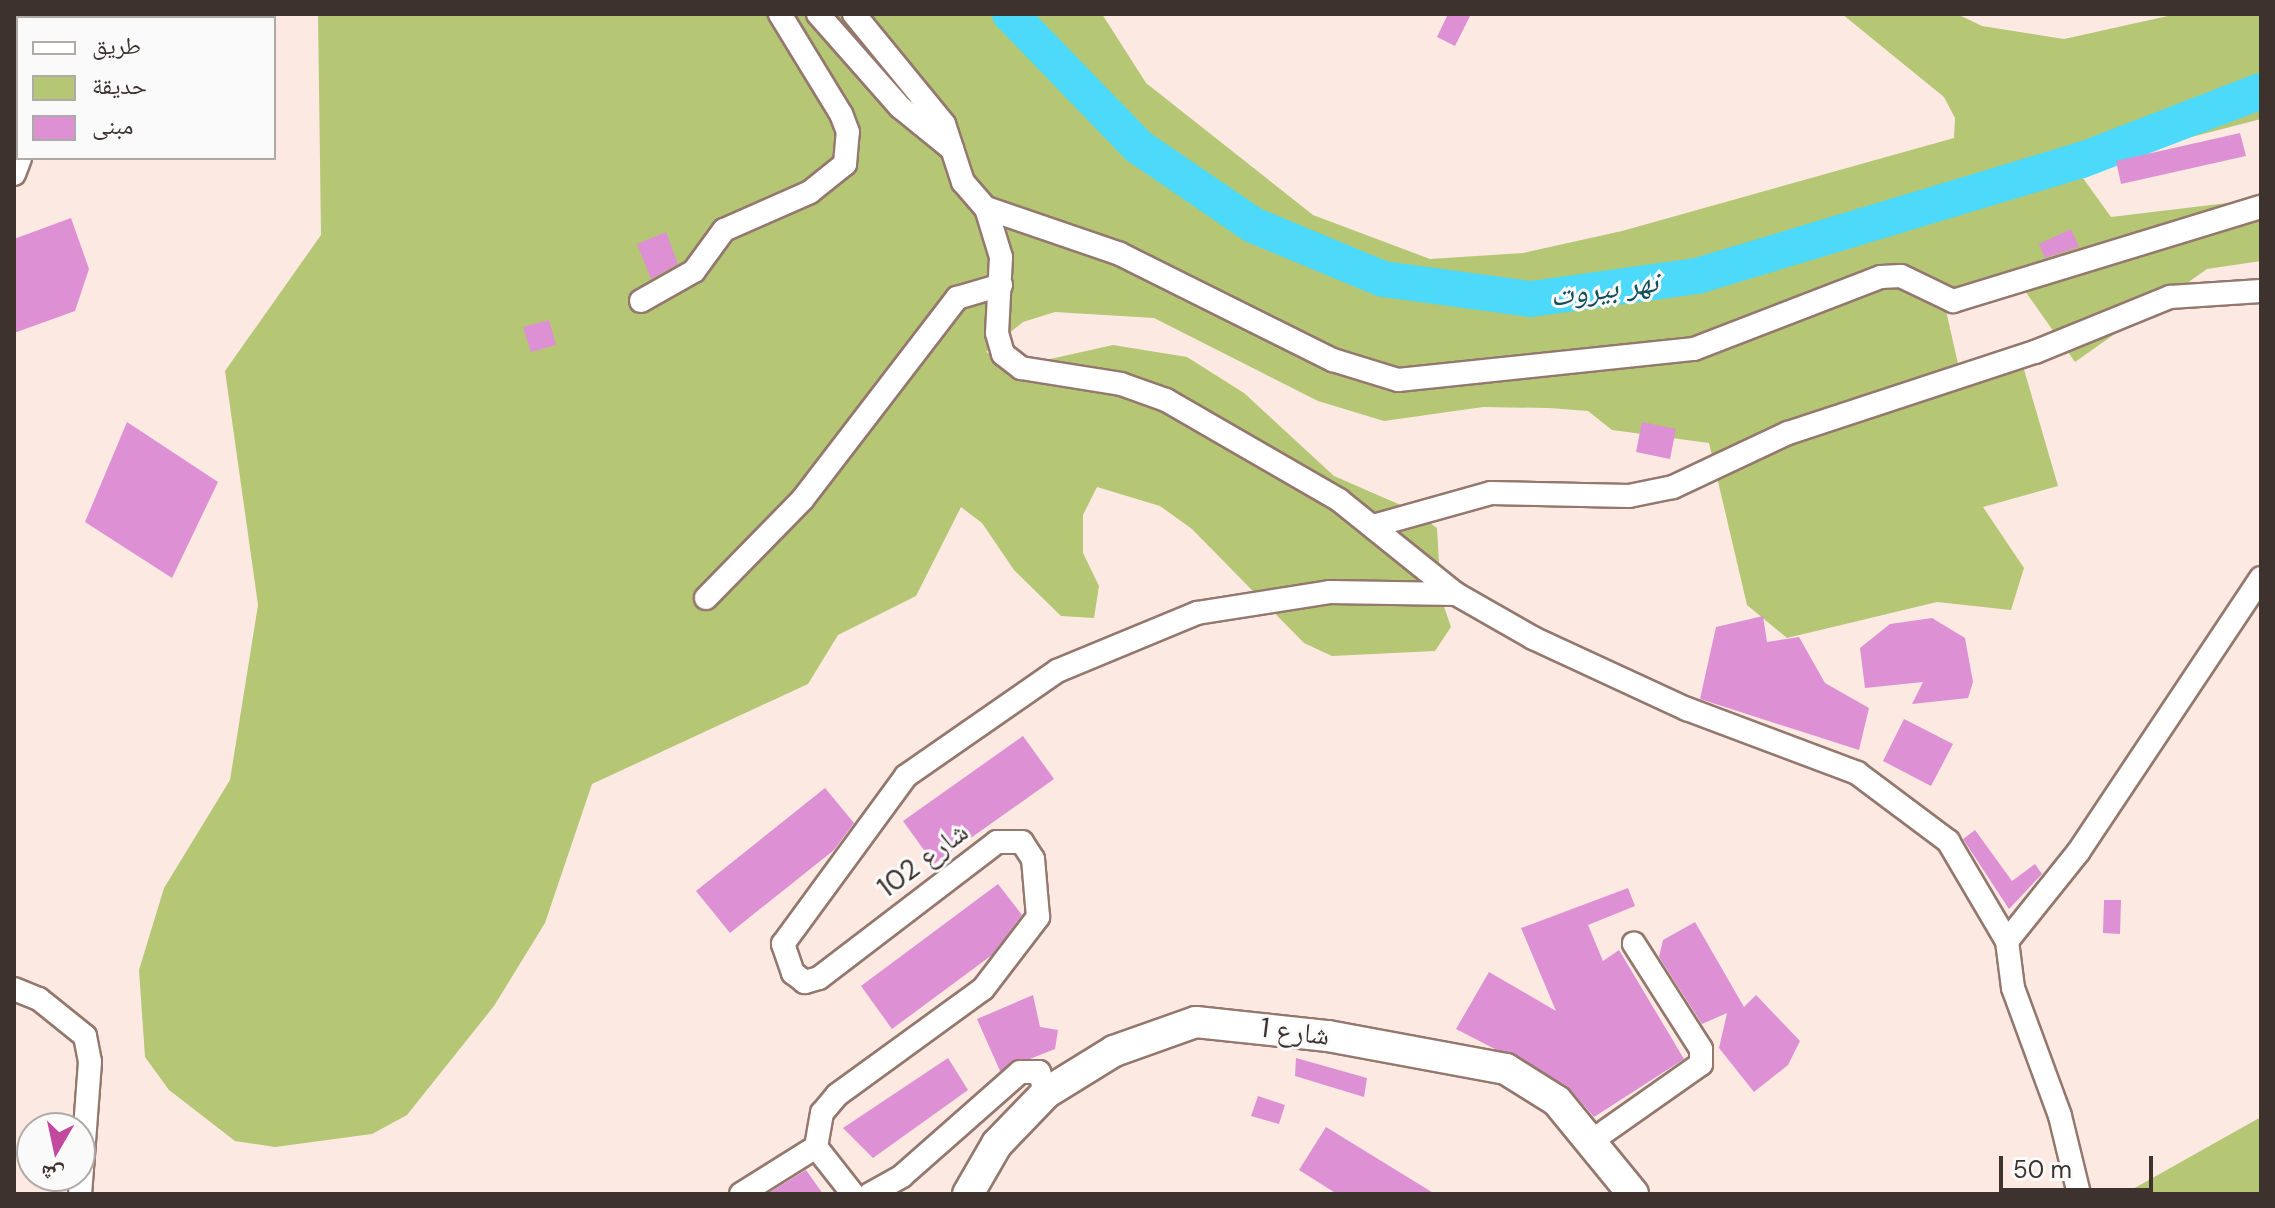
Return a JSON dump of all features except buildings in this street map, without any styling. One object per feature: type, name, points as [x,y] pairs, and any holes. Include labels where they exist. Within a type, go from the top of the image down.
[{"type":"street","points":[[641,301],[694,271],[724,230],[810,192],[845,164],[848,132],[841,114],[780,14]]},
{"type":"street","points":[[818,14],[900,107],[953,150]]},
{"type":"street","points":[[854,14],[915,85],[953,150],[972,198],[986,208],[1120,254],[1367,374],[1433,380],[1694,349],[1881,277],[1901,276],[1953,301],[2261,207]]},
{"type":"street","points":[[986,208],[1001,285],[997,333],[1003,354],[1021,368],[1121,384],[1166,400],[1246,442],[1373,526],[1456,594],[1687,709],[1857,773],[1948,841],[2007,941],[2013,988],[2060,1116],[2079,1194]]},
{"type":"street","points":[[706,598],[802,500],[957,298],[1001,285]]},
{"type":"street","points":[[1373,526],[1491,493],[1629,496],[1673,487],[1788,433],[2035,352],[2170,297],[2261,291]]},
{"type":"street","points":[[2007,941],[2079,851],[2261,578]]},
{"type":"street","name":"شارع 102","points":[[816,1147],[822,1113],[837,1095],[983,989],[1038,917],[1033,859],[1022,842],[997,842],[819,978],[805,982],[783,959],[783,944],[877,820],[906,776],[1057,671],[1136,634],[1197,613],[1329,592],[1456,594]]},
{"type":"street","points":[[1593,1140],[1701,1064],[1701,1049],[1634,944]]},
{"type":"street","points":[[14,989],[39,999],[85,1036],[90,1062],[80,1194]]},
{"type":"street","name":"شارع 1","points":[[968,1194],[997,1144],[1046,1093],[1145,1038],[1196,1022],[1228,1023],[1479,1060],[1532,1081],[1593,1140],[1633,1194]]},
{"type":"street","points":[[870,1194],[902,1176],[1020,1072],[1039,1072],[1046,1093]]},
{"type":"street","points":[[741,1194],[816,1147],[853,1194]]},
{"type":"green space","points":[[318,14],[1102,14],[1146,83],[1313,215],[1430,259],[1523,253],[1622,231],[1954,138],[1955,118],[1944,97],[1842,14],[1957,14],[1982,26],[2064,39],[2177,14],[2261,14],[2261,119],[2075,167],[2111,217],[2261,199],[2261,261],[2207,269],[2075,362],[2016,278],[1945,306],[1963,386],[2023,366],[2058,486],[1983,507],[2024,568],[2011,610],[1937,602],[1787,638],[1747,605],[1709,443],[1612,430],[1588,411],[1549,408],[1483,407],[1384,421],[1318,401],[1154,318],[1055,312],[1023,322],[986,352],[1019,366],[1113,345],[1187,357],[1244,393],[1334,476],[1412,510],[1437,528],[1441,598],[1451,627],[1435,651],[1332,656],[1304,643],[1192,529],[1160,506],[1097,487],[1083,515],[1083,553],[1099,586],[1094,618],[1061,616],[1014,570],[982,523],[961,507],[916,596],[838,635],[808,684],[592,784],[545,923],[494,1006],[407,1115],[372,1134],[275,1147],[235,1141],[169,1090],[145,1057],[139,970],[164,888],[230,780],[258,605],[225,371],[321,235]]},
{"type":"green space","points":[[2261,1117],[2261,1194],[2124,1194]]},
{"type":"waterway","name":"نهر بيروت","points":[[1010,14],[1139,147],[1253,225],[1383,279],[1531,299],[1697,276],[2082,160],[2261,91]]}]
